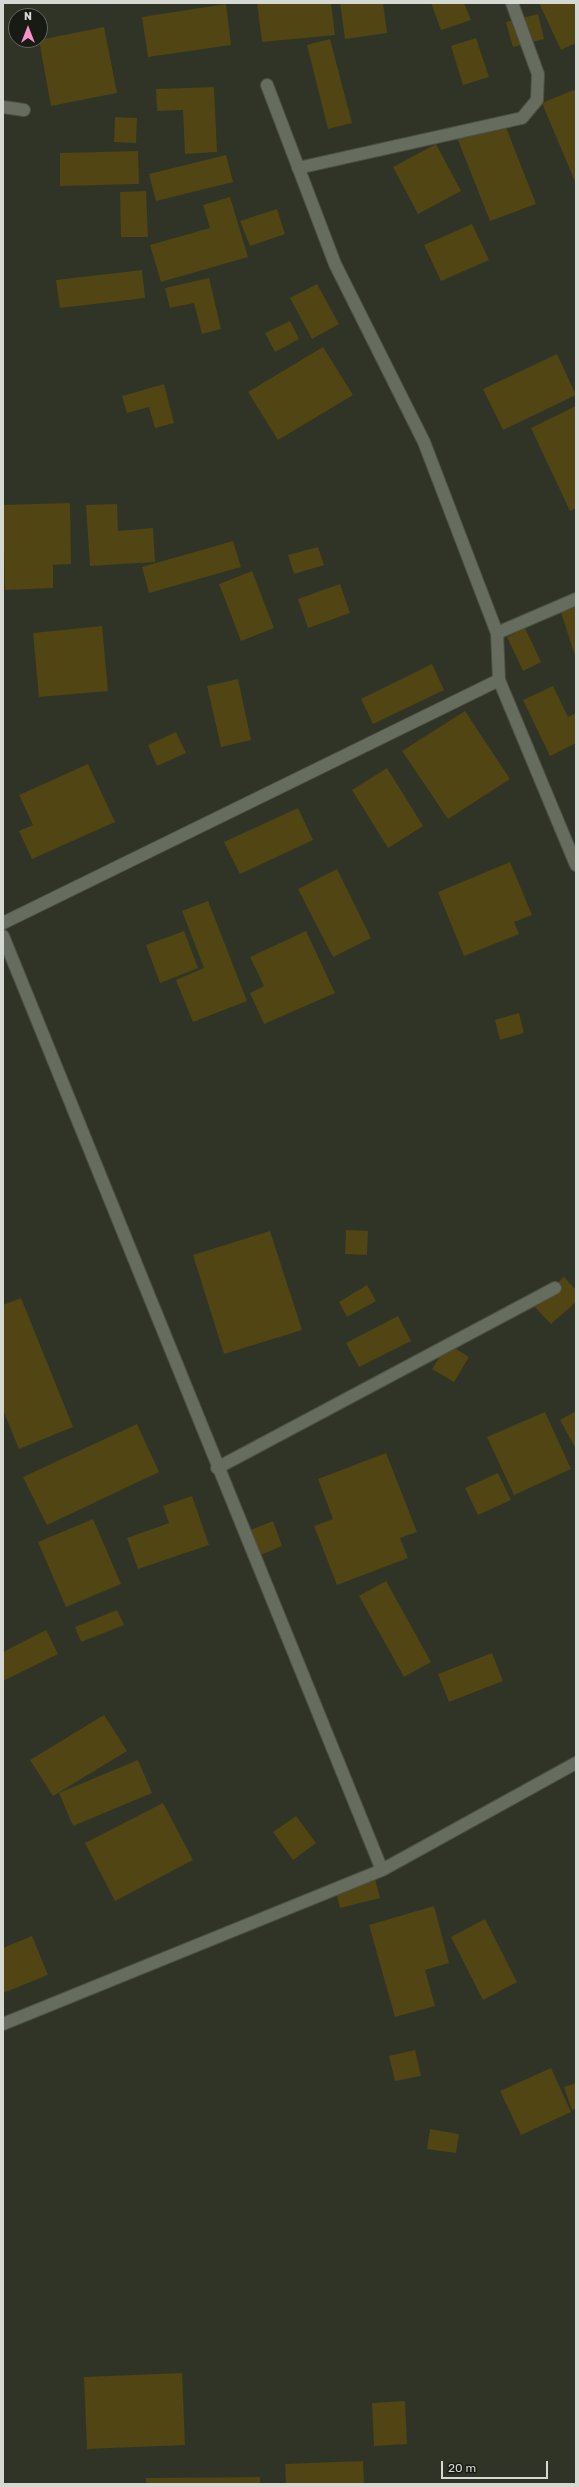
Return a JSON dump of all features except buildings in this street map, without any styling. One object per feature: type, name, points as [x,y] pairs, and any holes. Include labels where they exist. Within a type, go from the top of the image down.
[{"type":"street","points":[[298,168],[522,118],[537,100],[538,74],[512,3]]},
{"type":"street","points":[[267,85],[335,264],[424,442],[497,633],[499,680],[576,865]]},
{"type":"street","points":[[3,107],[24,110]]},
{"type":"street","points":[[497,633],[576,598]]},
{"type":"street","points":[[3,923],[499,680]]},
{"type":"street","points":[[3,936],[217,1468],[382,1870]]},
{"type":"street","points":[[217,1468],[555,1288]]},
{"type":"street","points":[[3,2024],[382,1870],[576,1762]]}]
